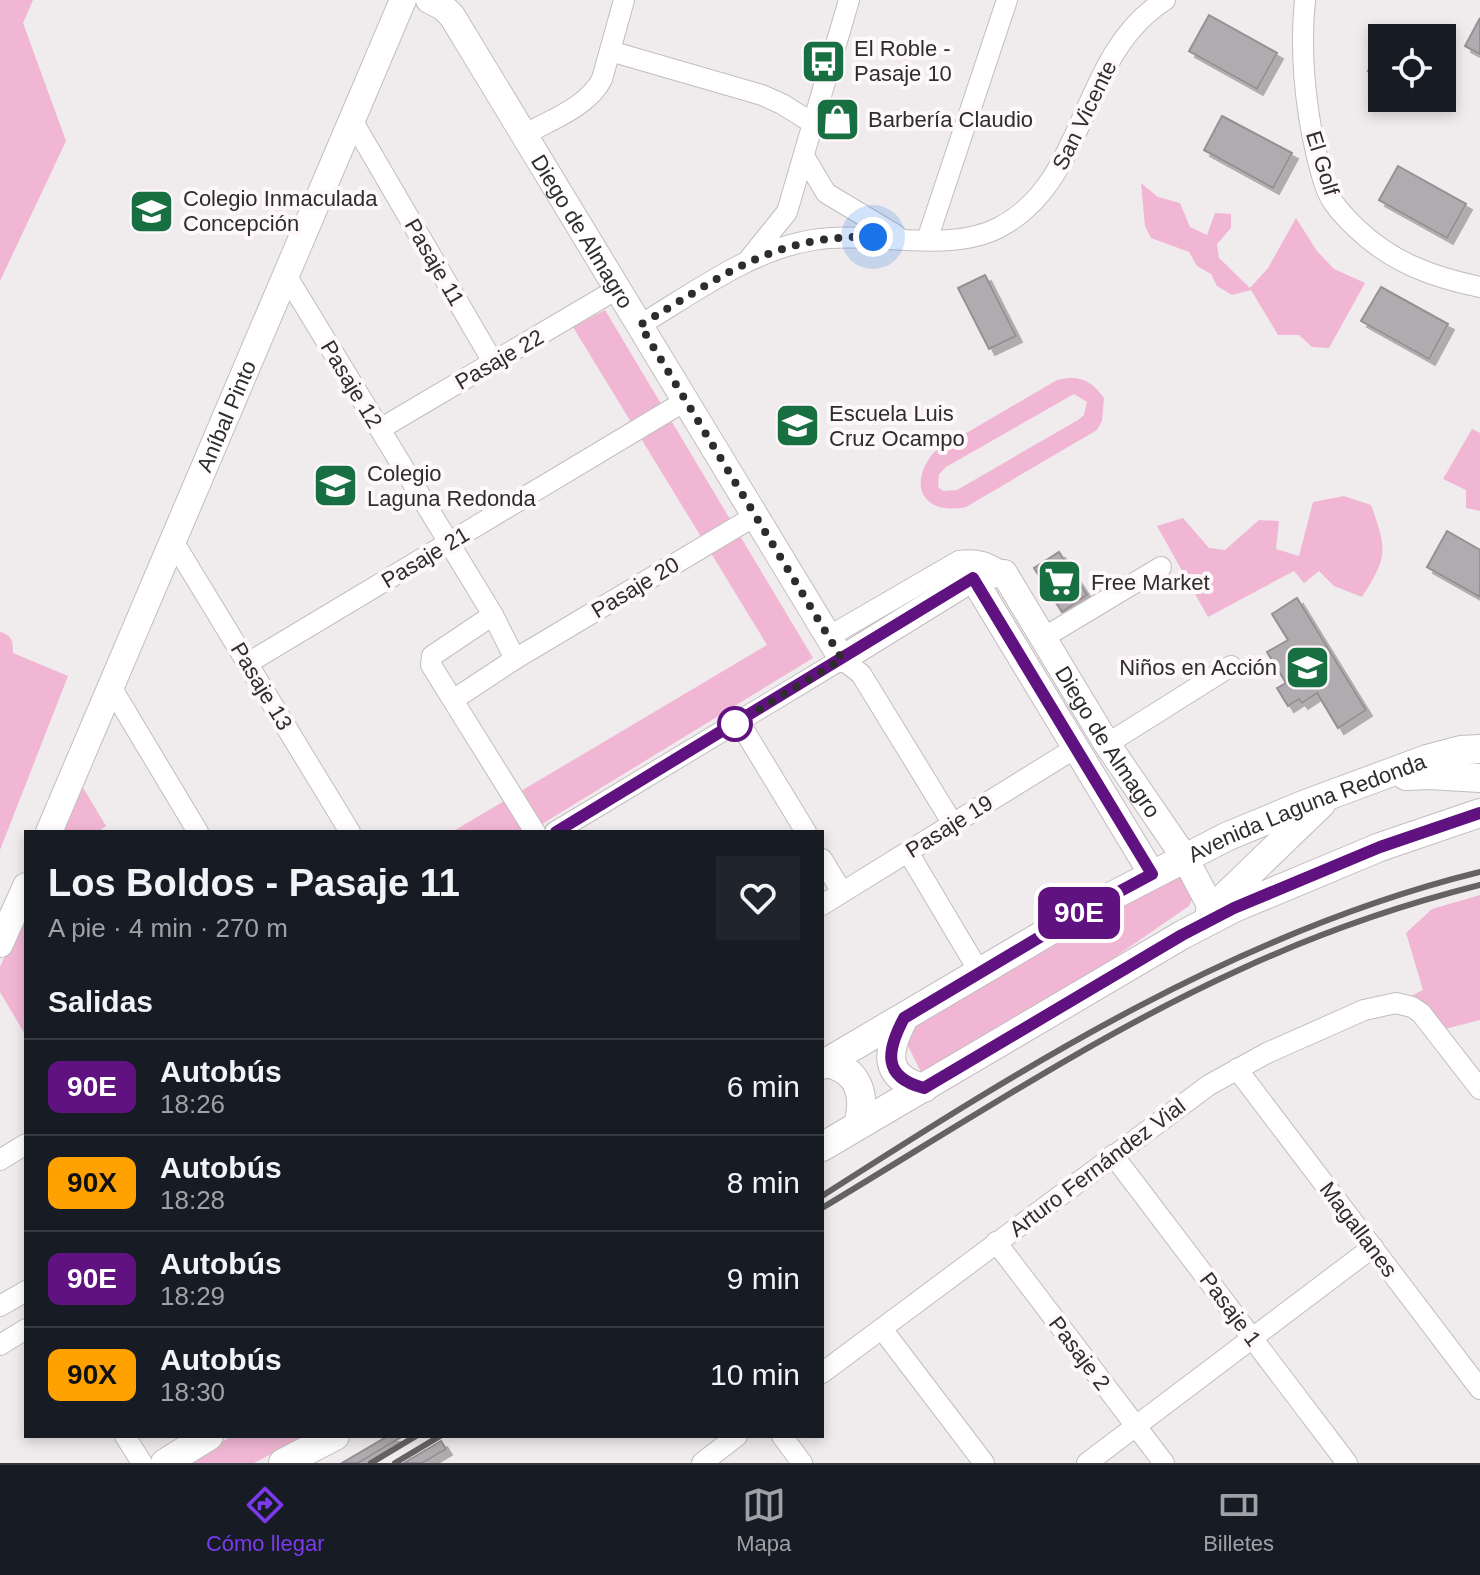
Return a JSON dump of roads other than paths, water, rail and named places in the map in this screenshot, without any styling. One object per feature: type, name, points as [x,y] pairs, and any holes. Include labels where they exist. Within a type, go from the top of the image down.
[{"type":"main road","name":"Avenida Laguna Redonda","points":[[824,1064],[1085,910],[1152,874],[1260,822],[1417,763],[1474,748]]},
{"type":"main road","points":[[1378,779],[1430,775],[1480,778]]},
{"type":"main road","points":[[1182,935],[1302,820],[1335,794]]},
{"type":"main road","points":[[824,1146],[1182,935],[1234,908],[1419,832],[1480,813]]},
{"type":"main road","points":[[904,1018],[891,1046],[892,1065],[903,1079],[924,1088]]},
{"type":"main road","points":[[824,1064],[840,1067],[856,1079],[862,1096],[858,1125]]},
{"type":"main road","points":[[165,1463],[206,1438]]},
{"type":"main road","points":[[283,1463],[331,1438]]},
{"type":"street","name":"Aníbal Pinto","points":[[50,830],[403,0]]},
{"type":"street","name":"Diego de Almagro","points":[[429,0],[452,16],[835,648]]},
{"type":"street","points":[[524,135],[588,98],[602,79],[624,0]]},
{"type":"street","points":[[743,264],[761,247],[787,212],[849,0]]},
{"type":"street","points":[[927,240],[1007,0]]},
{"type":"street","name":"San Vicente","points":[[640,325],[743,264],[782,247],[816,239],[855,236],[927,240],[969,237],[1000,228],[1033,201],[1050,182],[1072,143],[1101,72],[1127,34],[1165,0]]},
{"type":"street","name":"El Golf","points":[[1305,0],[1302,28],[1306,95],[1327,190],[1348,221],[1383,251],[1411,268],[1480,287]]},
{"type":"street","points":[[610,51],[762,95],[814,124]]},
{"type":"street","name":"Pasaje 11","points":[[352,120],[493,362]]},
{"type":"street","points":[[804,156],[826,193],[903,239]]},
{"type":"street","name":"Pasaje 12","points":[[286,275],[493,615],[515,659]]},
{"type":"street","name":"Pasaje 22","points":[[380,429],[617,289]]},
{"type":"street","name":"Pasaje 21","points":[[248,663],[685,401]]},
{"type":"street","name":"Pasaje 20","points":[[515,659],[755,516]]},
{"type":"street","name":"Pasaje 13","points":[[173,541],[349,830]]},
{"type":"street","points":[[558,830],[739,722],[835,648],[959,561],[973,559],[988,563],[1004,573]]},
{"type":"street","points":[[1043,638],[1161,567]]},
{"type":"street","name":"Diego de Almagro","points":[[1004,573],[1107,744],[1185,858],[1212,909]]},
{"type":"street","points":[[835,648],[973,578],[1004,573]]},
{"type":"street","name":"Diego de Almagro","points":[[973,578],[1152,874]]},
{"type":"street","points":[[493,615],[432,656],[431,665],[534,830]]},
{"type":"street","points":[[835,648],[861,674],[953,824]]},
{"type":"street","points":[[453,700],[515,659]]},
{"type":"street","points":[[1107,744],[1231,666]]},
{"type":"street","points":[[111,687],[197,830]]},
{"type":"street","points":[[739,722],[805,830]]},
{"type":"street","name":"Pasaje 19","points":[[824,904],[1077,747]]},
{"type":"street","points":[[908,852],[980,973]]},
{"type":"street","points":[[824,862],[842,892]]},
{"type":"street","points":[[0,944],[24,890]]},
{"type":"street","name":"Arturo Fernández Vial","points":[[824,1372],[1192,1096],[1237,1069],[1364,1010],[1396,1003],[1412,1007],[1428,1020],[1480,1089]]},
{"type":"street","name":"Magallanes","points":[[1237,1069],[1480,1389]]},
{"type":"street","points":[[0,1160],[24,1145]]},
{"type":"street","name":"Pasaje 1","points":[[1113,1155],[1347,1463]]},
{"type":"street","name":"Pasaje 2","points":[[996,1242],[1164,1463]]},
{"type":"street","points":[[1087,1463],[1373,1247]]},
{"type":"street","points":[[0,1306],[24,1292]]},
{"type":"street","points":[[882,1329],[984,1463]]},
{"type":"street","points":[[0,1345],[24,1330]]},
{"type":"street","points":[[126,1438],[142,1463]]},
{"type":"street","points":[[702,1463],[734,1438]]},
{"type":"street","points":[[783,1438],[802,1463]]},
{"type":"railway","points":[[824,1195],[1057,1051],[1221,966],[1305,929],[1391,897],[1480,872]]},
{"type":"railway","points":[[824,1207],[1028,1083],[1186,996],[1328,933],[1418,902],[1480,885]]},
{"type":"railway","points":[[371,1463],[413,1438]]},
{"type":"railway","points":[[395,1463],[437,1438]]},
{"type":"place","name":"El Roble - Pasaje 10","points":[[823,61]]},
{"type":"place","name":"Barbería Claudio","points":[[837,119]]},
{"type":"place","name":"Colegio Inmaculada Concepción","points":[[152,211]]},
{"type":"place","name":"Escuela Luis Cruz Ocampo","points":[[798,426]]},
{"type":"place","name":"Colegio Laguna Redonda","points":[[336,486]]},
{"type":"place","name":"Free Market","points":[[1060,582]]},
{"type":"place","name":"Niños en Acción","points":[[1308,667]]}]
